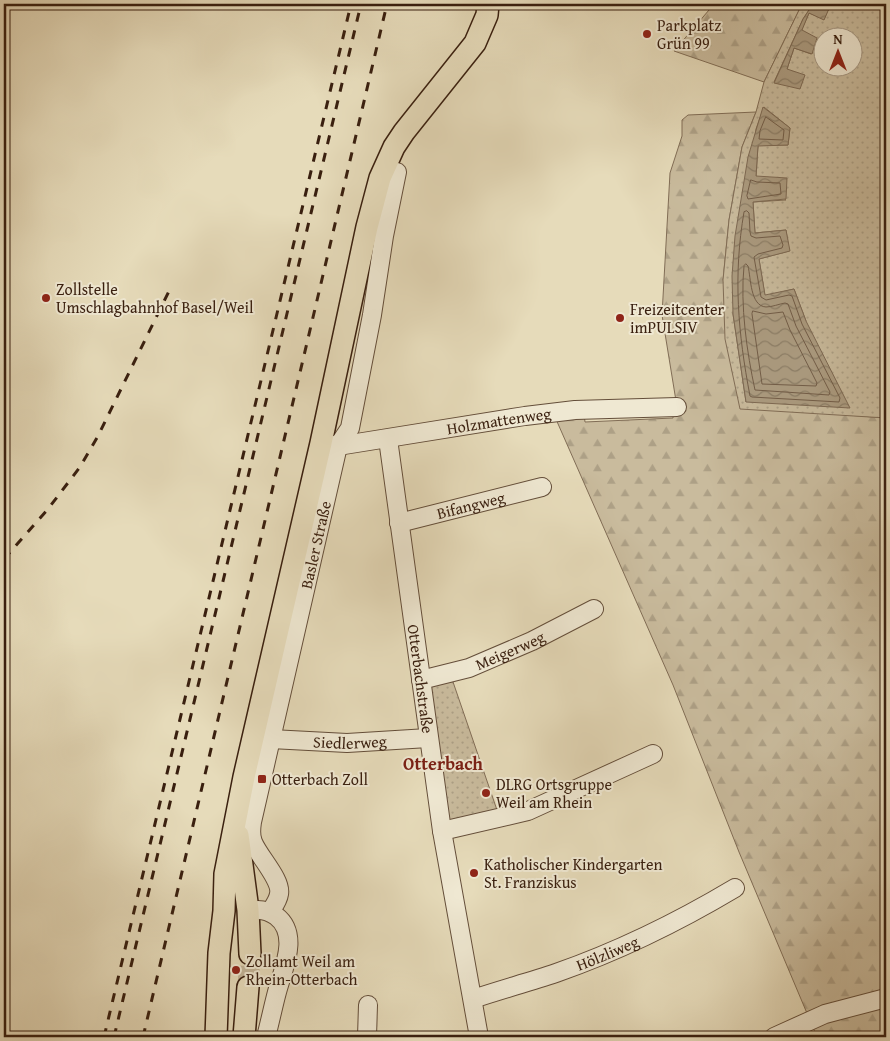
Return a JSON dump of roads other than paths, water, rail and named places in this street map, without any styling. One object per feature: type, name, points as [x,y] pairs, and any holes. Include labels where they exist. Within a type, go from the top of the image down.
[{"type":"main road","points":[[216,1037],[227,857],[246,767],[330,445],[349,306],[380,178],[394,147],[404,132],[475,43],[487,15],[488,4]]},
{"type":"main road","points":[[236,820],[248,910],[250,954]]},
{"type":"main road","points":[[224,911],[248,910]]},
{"type":"main road","points":[[244,1037],[248,987]]},
{"type":"street","name":"Basler Straße","points":[[270,912],[279,894],[279,885],[262,860],[251,834],[252,822],[271,739],[330,445],[350,428],[397,172]]},
{"type":"street","name":"Holzmattenweg","points":[[330,445],[388,439],[525,416],[574,410],[677,407]]},
{"type":"street","name":"Otterbachstraße","points":[[388,439],[442,831],[479,1037]]},
{"type":"street","name":"Bifangweg","points":[[399,523],[542,488]]},
{"type":"street","name":"Meigerweg","points":[[421,680],[470,668],[532,641],[594,609]]},
{"type":"street","name":"Siedlerweg","points":[[271,739],[347,744],[428,738]]},
{"type":"street","points":[[442,831],[528,811],[653,754]]},
{"type":"street","name":"Hölzliweg","points":[[472,999],[556,973],[615,950],[694,913],[735,888]]},
{"type":"street","points":[[248,910],[270,912],[283,923],[288,935],[288,954],[266,1037]]},
{"type":"street","points":[[774,1037],[825,1014],[886,998]]},
{"type":"street","points":[[367,1037],[368,1005]]},
{"type":"water","points":[[813,4],[831,4],[824,20],[809,13],[802,30],[812,35],[812,54],[794,48],[787,69],[805,75],[800,89],[774,83],[803,19]]},
{"type":"water","points":[[763,107],[790,128],[788,145],[758,146],[756,176],[787,178],[786,199],[753,202],[755,233],[786,230],[790,251],[759,259],[765,295],[794,289],[806,321],[850,408],[746,402],[733,314],[732,276],[735,236],[748,157]]},
{"type":"tunnel","points":[[248,987],[250,954]]},
{"type":"railway","points":[[104,1037],[351,4]]},
{"type":"railway","points":[[114,1037],[361,4]]},
{"type":"railway","points":[[143,1037],[387,4]]},
{"type":"railway","points":[[4,559],[48,509],[80,467],[98,436],[171,287]]},
{"type":"place","name":"Parkplatz Grün 99","points":[[647,34]]},
{"type":"place","name":"Zollstelle Umschlagbahnhof Basel/Weil","points":[[46,298]]},
{"type":"place","name":"Freizeitcenter imPULSIV","points":[[620,318]]},
{"type":"place","name":"Otterbach Zoll","points":[[262,779]]},
{"type":"place","name":"DLRG Ortsgruppe Weil am Rhein","points":[[486,793]]},
{"type":"place","name":"Katholischer Kindergarten St. Franziskus","points":[[474,873]]},
{"type":"place","name":"Zollamt Weil am Rhein-Otterbach","points":[[236,970]]},
{"type":"district","name":"Otterbach","points":[[443,764]]}]
